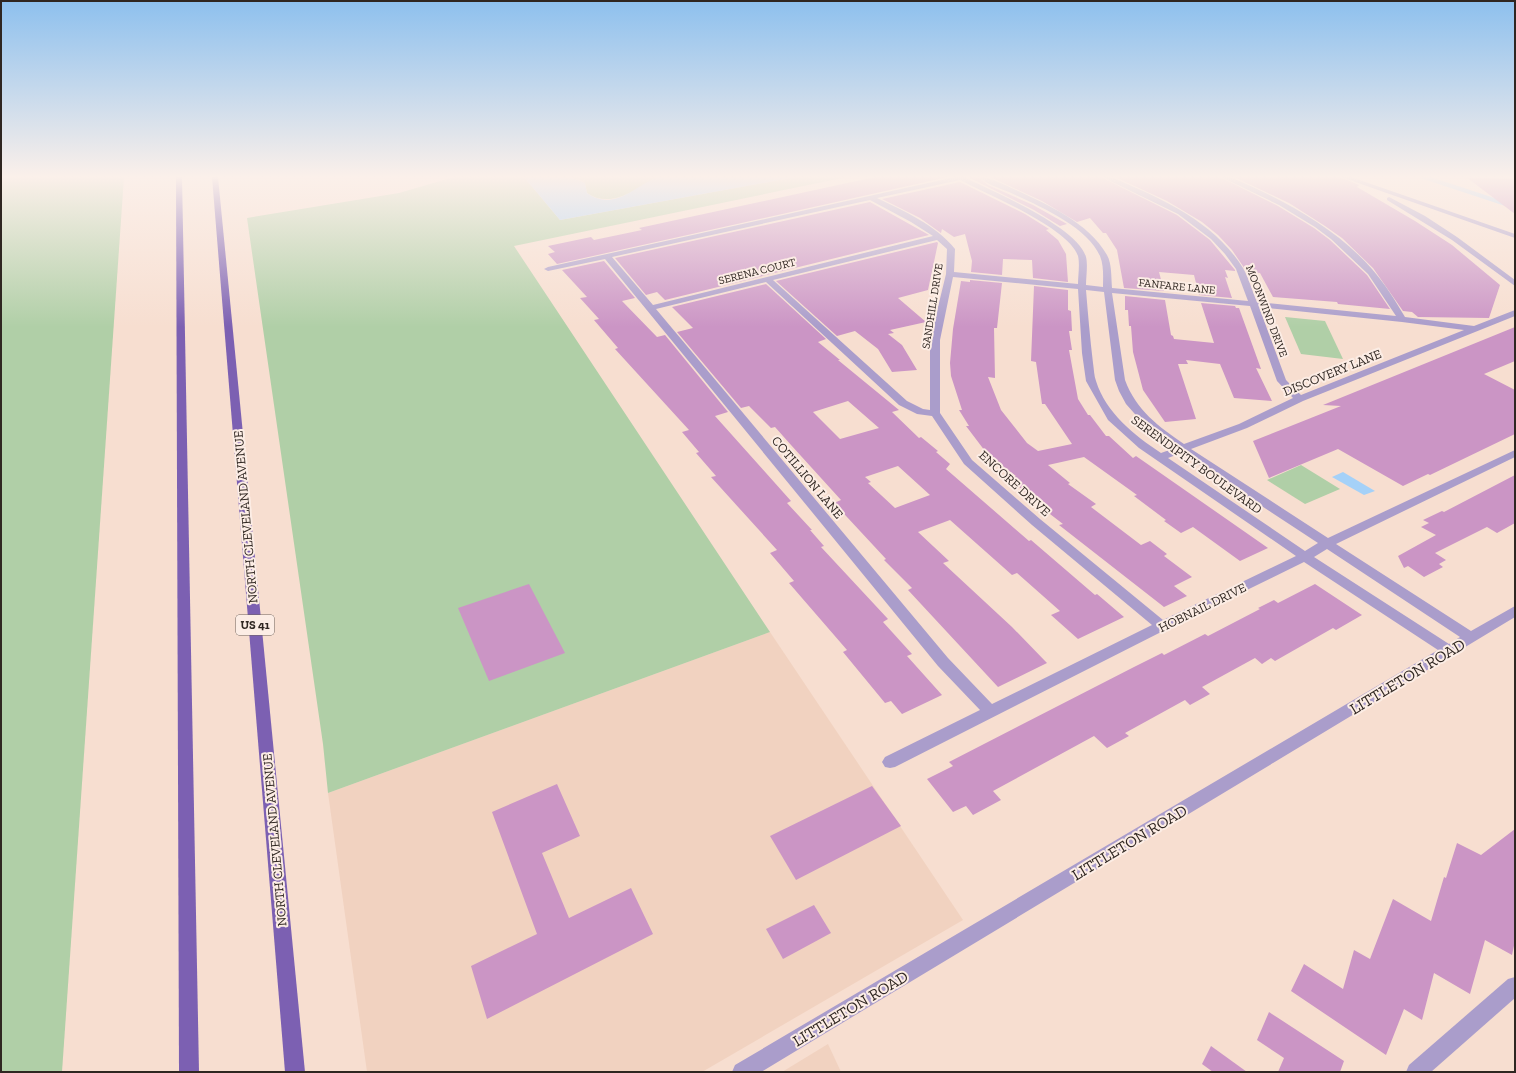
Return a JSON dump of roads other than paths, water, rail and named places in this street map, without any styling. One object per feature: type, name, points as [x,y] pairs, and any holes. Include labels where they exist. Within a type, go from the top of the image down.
[{"type":"main road","points":[[180,227],[189,1072]]},
{"type":"main road","name":"NORTH CLEVELAND AVENUE","points":[[219,227],[295,1072]]},
{"type":"street","points":[[548,269],[739,227]]},
{"type":"street","name":"SANDHILL DRIVE","points":[[922,227],[947,243],[951,249],[950,274],[935,340],[935,413]]},
{"type":"street","name":"SERENDIPITY BOULEVARD","points":[[1056,227],[1074,243],[1082,257],[1082,288],[1087,353],[1091,380],[1096,392],[1112,418],[1125,431],[1160,457],[1305,557],[1449,651]]},
{"type":"street","name":"SERENDIPITY BOULEVARD","points":[[1078,227],[1097,244],[1103,253],[1106,264],[1107,290],[1120,380],[1129,401],[1141,416],[1154,428],[1183,449],[1471,638]]},
{"type":"street","name":"MOONWIND DRIVE","points":[[1200,227],[1217,240],[1230,253],[1240,268],[1282,381],[1299,399]]},
{"type":"street","points":[[1318,227],[1334,238],[1372,274],[1402,319]]},
{"type":"street","points":[[1436,227],[1457,239],[1488,261],[1515,284]]},
{"type":"street","points":[[1489,227],[1515,236]]},
{"type":"street","name":"SERENA COURT","points":[[651,308],[938,237]]},
{"type":"street","name":"COTILLION LANE","points":[[607,256],[943,662],[990,712]]},
{"type":"street","name":"FANFARE LANE","points":[[950,274],[1402,319],[1475,329]]},
{"type":"street","points":[[768,280],[903,403],[921,412],[935,413]]},
{"type":"street","name":"DISCOVERY LANE","points":[[1160,457],[1243,426],[1299,399],[1515,313]]},
{"type":"street","name":"ENCORE DRIVE","points":[[935,413],[968,462],[1162,626]]},
{"type":"street","name":"HOBNAIL DRIVE","points":[[890,762],[1162,626],[1305,557],[1326,544],[1515,453]]},
{"type":"street","name":"LITTLETON ROAD","points":[[742,1072],[1515,611]]},
{"type":"street","points":[[1416,1072],[1515,986]]},
{"type":"water","points":[[1343,472],[1375,491],[1364,495],[1332,477]]}]
